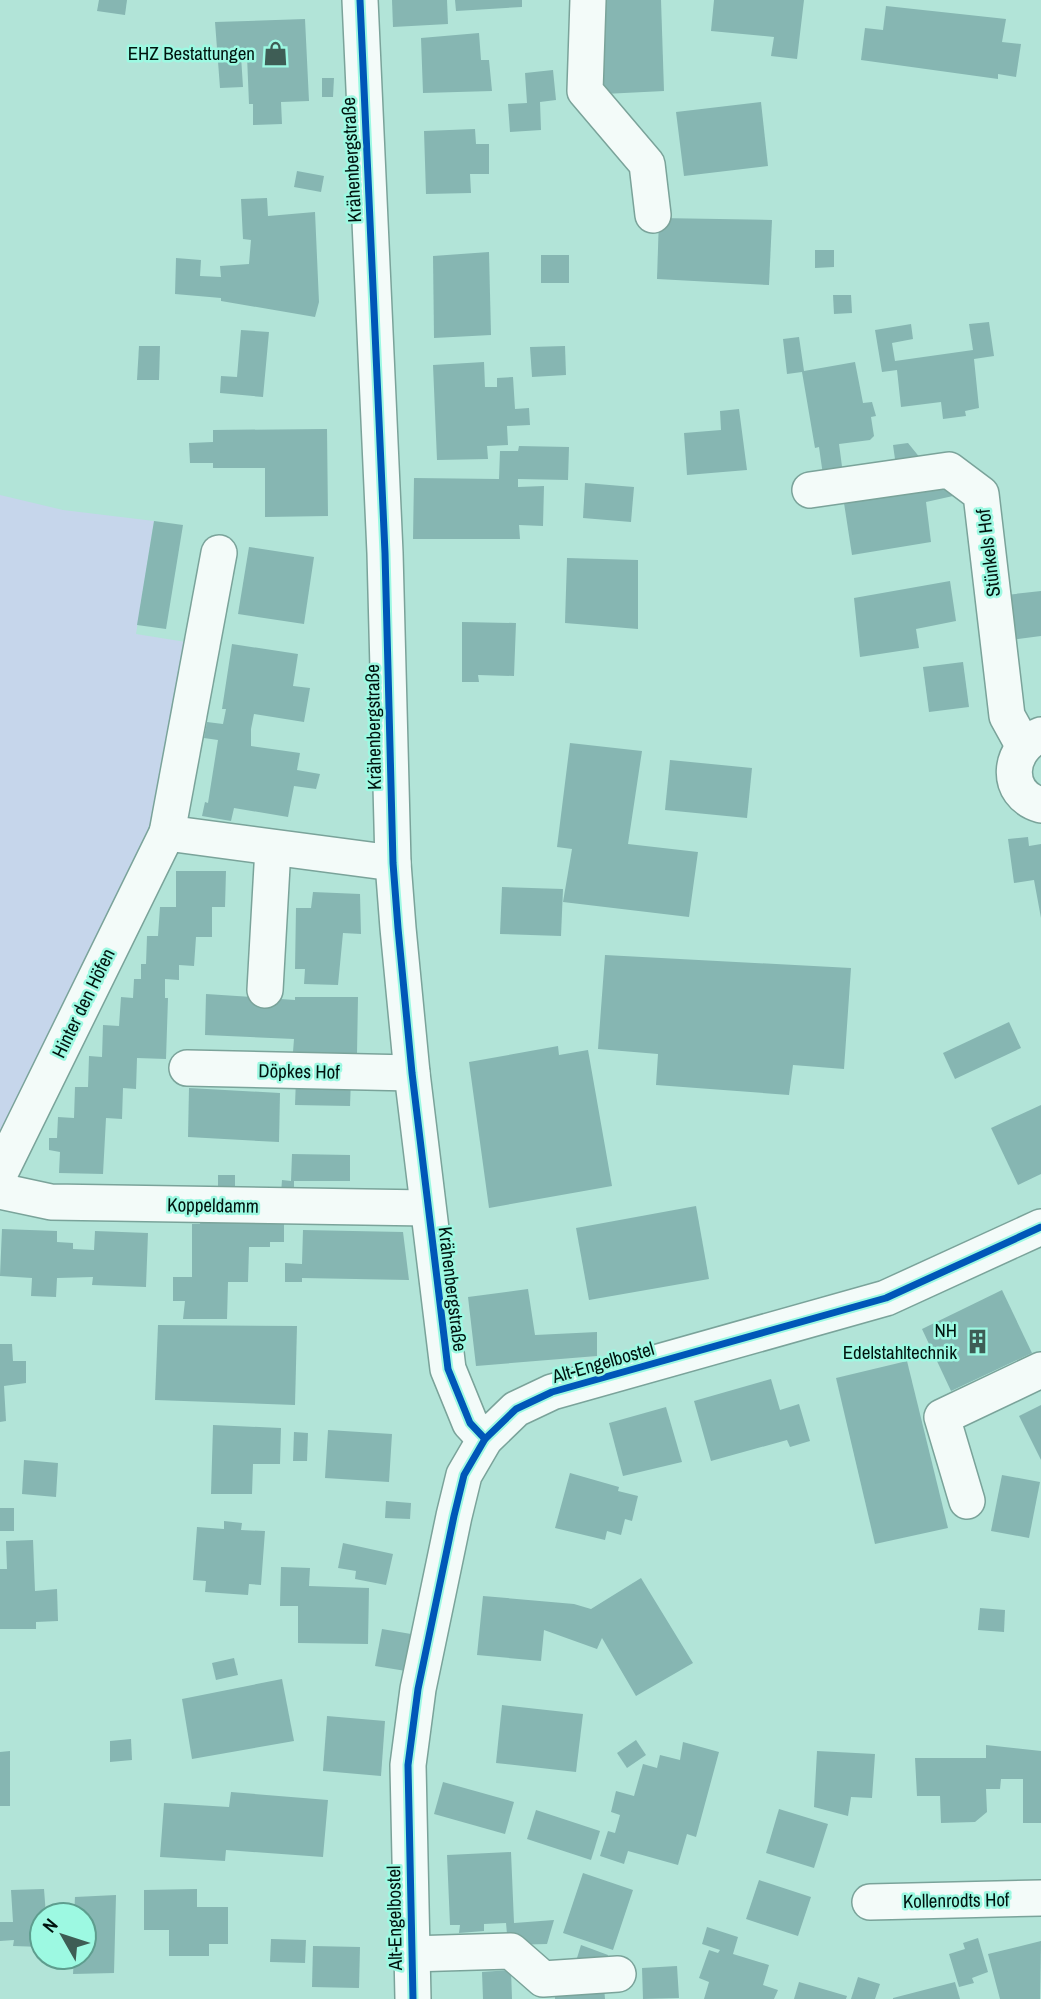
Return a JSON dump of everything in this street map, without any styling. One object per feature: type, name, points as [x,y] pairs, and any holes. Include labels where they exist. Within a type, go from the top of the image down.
[{"type":"street","name":"Krähenbergstraße","points":[[360,0],[385,553],[393,863],[412,1073],[448,1369],[470,1423],[485,1440]]},
{"type":"street","points":[[588,0],[585,90],[647,164],[653,215]]},
{"type":"street","name":"Stünkels Hof","points":[[810,490],[949,470],[981,494],[1007,716],[1032,740],[1017,755],[1014,778],[1026,798],[1041,805]]},
{"type":"street","name":"Hinter den Höfen","points":[[0,1173],[167,833],[219,553]]},
{"type":"street","points":[[167,833],[393,863]]},
{"type":"street","points":[[265,990],[273,848]]},
{"type":"street","name":"Döpkes Hof","points":[[187,1068],[412,1073]]},
{"type":"street","name":"Koppeldamm","points":[[0,1191],[51,1202],[427,1208]]},
{"type":"street","name":"Alt-Engelbostel","points":[[413,1999],[408,1765],[418,1689],[464,1475],[485,1440],[516,1409],[552,1392],[886,1298],[1038,1236]]},
{"type":"street","points":[[967,1501],[942,1417],[1041,1370]]},
{"type":"street","name":"Kollenrodts Hof","points":[[870,1902],[1041,1898]]},
{"type":"street","points":[[410,1954],[511,1951],[529,1983],[543,1979],[618,1974]]},
{"type":"shaded area","points":[[0,495],[63,510],[154,521],[136,634],[192,643],[153,833],[0,1148]]},
{"type":"building","points":[[99,0],[127,0],[125,15],[97,11]]},
{"type":"building","points":[[392,0],[447,0],[448,24],[393,27]]},
{"type":"building","points":[[455,0],[522,0],[522,7],[456,11]]},
{"type":"building","points":[[601,0],[661,0],[664,91],[604,94]]},
{"type":"building","points":[[714,0],[804,0],[797,59],[771,56],[774,37],[711,31]]},
{"type":"building","points":[[886,6],[1006,19],[1002,42],[1021,44],[1016,77],[998,74],[998,79],[861,60],[865,28],[883,30]]},
{"type":"building","points":[[305,19],[309,101],[281,102],[282,124],[253,125],[253,104],[249,104],[247,56],[241,56],[243,87],[220,88],[215,22]]},
{"type":"building","points":[[479,33],[481,60],[489,60],[492,91],[423,93],[421,38]]},
{"type":"building","points":[[553,70],[556,100],[540,102],[541,130],[510,132],[508,104],[527,103],[525,73]]},
{"type":"building","points":[[322,78],[334,78],[333,97],[322,97]]},
{"type":"building","points":[[761,102],[768,166],[684,176],[676,112]]},
{"type":"building","points":[[475,129],[476,144],[489,144],[489,174],[470,174],[471,193],[426,194],[424,131]]},
{"type":"building","points":[[297,171],[324,176],[321,192],[294,187]]},
{"type":"building","points":[[267,198],[268,216],[315,212],[319,302],[315,317],[221,301],[221,298],[175,294],[176,258],[201,260],[200,276],[221,277],[220,266],[249,264],[251,240],[243,239],[241,199]]},
{"type":"building","points":[[659,218],[772,220],[769,285],[657,279]]},
{"type":"building","points":[[815,250],[834,250],[834,267],[815,268]]},
{"type":"building","points":[[489,252],[491,335],[434,338],[433,256]]},
{"type":"building","points":[[541,255],[569,255],[569,283],[541,283]]},
{"type":"building","points":[[833,295],[851,295],[852,313],[834,314]]},
{"type":"building","points":[[989,322],[994,356],[974,359],[979,408],[965,411],[966,416],[943,419],[941,402],[901,407],[897,370],[882,372],[875,330],[911,324],[913,339],[892,343],[895,361],[973,350],[969,324]]},
{"type":"building","points":[[241,330],[269,332],[263,397],[220,393],[221,376],[237,377]]},
{"type":"building","points":[[799,337],[804,371],[855,362],[863,403],[872,402],[876,416],[871,417],[874,436],[870,440],[839,444],[843,474],[823,475],[819,447],[815,448],[802,372],[787,374],[783,339]]},
{"type":"building","points":[[139,346],[160,346],[159,380],[137,380]]},
{"type":"building","points":[[565,346],[566,375],[532,377],[530,347]]},
{"type":"building","points":[[484,362],[485,387],[497,387],[497,378],[513,377],[515,409],[529,408],[530,425],[507,426],[508,445],[487,446],[488,459],[437,460],[433,365]]},
{"type":"building","points":[[739,409],[747,470],[687,475],[684,433],[721,430],[720,411]]},
{"type":"building","points":[[327,429],[328,516],[265,517],[265,468],[213,468],[213,463],[190,463],[189,443],[213,442],[213,430]]},
{"type":"building","points":[[908,443],[925,464],[882,471],[882,462],[895,459],[893,445]]},
{"type":"building","points":[[519,446],[569,447],[568,480],[518,479],[518,487],[544,486],[543,526],[519,525],[520,539],[413,539],[414,478],[499,479],[500,451],[518,451]]},
{"type":"building","points":[[949,480],[953,496],[926,502],[931,542],[852,555],[844,503],[924,492],[923,486]]},
{"type":"building","points":[[585,483],[634,487],[631,522],[583,518]]},
{"type":"building","points":[[154,521],[183,525],[166,629],[137,625]]},
{"type":"building","points":[[249,547],[314,557],[304,624],[238,614]]},
{"type":"building","points":[[567,558],[638,560],[638,629],[565,623]]},
{"type":"building","points":[[950,581],[956,621],[916,629],[919,648],[860,657],[854,598]]},
{"type":"building","points":[[1041,591],[1041,636],[1011,640],[1006,595]]},
{"type":"building","points":[[462,622],[516,623],[514,676],[478,675],[479,682],[462,682]]},
{"type":"building","points":[[232,644],[298,654],[293,686],[310,688],[304,722],[254,714],[251,729],[251,746],[300,753],[297,770],[320,774],[316,789],[294,786],[288,817],[234,808],[231,821],[202,816],[205,802],[208,803],[218,740],[204,738],[207,722],[223,724],[226,709],[222,709]]},
{"type":"building","points":[[963,662],[969,707],[929,712],[923,667]]},
{"type":"building","points":[[570,743],[642,751],[628,844],[698,852],[689,917],[563,902],[572,849],[557,847]]},
{"type":"building","points":[[670,760],[752,768],[747,818],[665,810]]},
{"type":"building","points":[[1028,837],[1029,846],[1041,844],[1041,918],[1034,880],[1014,883],[1008,839]]},
{"type":"building","points":[[176,871],[226,871],[225,907],[212,907],[212,937],[196,937],[194,966],[179,965],[179,980],[165,979],[165,998],[168,998],[166,1059],[137,1058],[136,1089],[123,1088],[122,1119],[106,1118],[103,1174],[59,1173],[60,1152],[49,1150],[49,1138],[57,1138],[58,1117],[74,1118],[75,1087],[88,1087],[89,1056],[102,1057],[103,1025],[119,1026],[121,997],[133,998],[134,979],[141,979],[141,964],[146,964],[147,936],[158,936],[160,907],[176,907]]},
{"type":"building","points":[[502,887],[563,889],[561,936],[500,934]]},
{"type":"building","points":[[313,892],[360,894],[361,934],[343,933],[338,985],[304,984],[305,969],[295,969],[296,908],[311,908]]},
{"type":"building","points":[[605,955],[851,968],[844,1069],[793,1065],[789,1095],[656,1085],[658,1054],[598,1049]]},
{"type":"building","points":[[206,994],[295,1000],[295,997],[358,997],[357,1054],[293,1052],[294,1039],[205,1035]]},
{"type":"building","points":[[1009,1022],[1021,1048],[955,1079],[943,1053]]},
{"type":"building","points":[[558,1046],[559,1055],[588,1050],[612,1186],[489,1208],[469,1062]]},
{"type":"building","points":[[296,1078],[351,1079],[350,1106],[295,1105]]},
{"type":"building","points":[[189,1088],[280,1093],[279,1142],[188,1137]]},
{"type":"building","points":[[1041,1105],[1041,1174],[1018,1185],[991,1128]]},
{"type":"building","points":[[292,1154],[350,1155],[350,1181],[294,1181],[294,1195],[281,1194],[282,1180],[291,1181]]},
{"type":"building","points":[[218,1175],[235,1175],[235,1191],[218,1191]]},
{"type":"building","points":[[696,1206],[709,1279],[589,1300],[576,1228]]},
{"type":"building","points":[[201,1217],[270,1218],[270,1223],[284,1223],[284,1242],[270,1242],[270,1247],[249,1247],[248,1282],[228,1282],[227,1319],[183,1319],[185,1301],[173,1301],[173,1277],[192,1277],[192,1224],[200,1224]]},
{"type":"building","points":[[2,1229],[57,1231],[57,1242],[73,1243],[73,1249],[94,1250],[95,1231],[148,1233],[146,1287],[92,1285],[93,1277],[57,1278],[56,1297],[31,1296],[32,1278],[0,1276]]},
{"type":"building","points":[[303,1230],[403,1232],[409,1280],[302,1278],[302,1282],[285,1282],[285,1263],[302,1264]]},
{"type":"building","points":[[528,1289],[535,1335],[597,1332],[597,1356],[476,1366],[468,1297]]},
{"type":"building","name":"NH Edelstahltechnik","points":[[1002,1290],[1032,1353],[951,1391],[922,1329]]},
{"type":"building","points":[[158,1325],[297,1326],[295,1405],[155,1400]]},
{"type":"building","points":[[0,1344],[12,1344],[13,1361],[26,1361],[26,1383],[4,1386],[6,1421],[0,1422]]},
{"type":"building","points":[[907,1361],[948,1528],[875,1544],[836,1378]]},
{"type":"building","points":[[771,1379],[780,1410],[799,1404],[810,1441],[790,1447],[787,1440],[711,1461],[694,1401]]},
{"type":"building","points":[[1041,1405],[1041,1460],[1019,1416]]},
{"type":"building","points":[[666,1407],[682,1462],[623,1476],[609,1423]]},
{"type":"building","points":[[213,1425],[281,1428],[280,1464],[253,1464],[252,1494],[211,1494]]},
{"type":"building","points":[[328,1430],[392,1434],[389,1482],[325,1478]]},
{"type":"building","points":[[294,1432],[308,1433],[307,1461],[293,1461]]},
{"type":"building","points":[[24,1460],[58,1463],[56,1497],[22,1494]]},
{"type":"building","points":[[570,1473],[619,1487],[618,1491],[638,1496],[632,1521],[625,1519],[621,1535],[607,1531],[605,1540],[555,1528]]},
{"type":"building","points":[[1002,1475],[1040,1482],[1029,1538],[991,1531]]},
{"type":"building","points":[[386,1501],[411,1503],[410,1519],[385,1518]]},
{"type":"building","points":[[0,1508],[14,1508],[14,1531],[0,1531]]},
{"type":"building","points":[[224,1521],[242,1523],[241,1530],[265,1531],[261,1585],[249,1584],[248,1595],[205,1592],[206,1581],[193,1580],[197,1527],[224,1529]]},
{"type":"building","points":[[33,1540],[35,1591],[57,1589],[58,1621],[36,1622],[36,1629],[0,1629],[0,1569],[7,1569],[6,1541]]},
{"type":"building","points":[[343,1543],[393,1554],[386,1585],[355,1579],[356,1571],[338,1568]]},
{"type":"building","points":[[281,1567],[310,1568],[309,1586],[369,1588],[368,1644],[298,1643],[298,1606],[280,1606]]},
{"type":"building","points":[[641,1578],[693,1663],[636,1696],[602,1638],[597,1649],[544,1630],[541,1661],[477,1655],[483,1596],[574,1604],[591,1609]]},
{"type":"building","points":[[980,1608],[1005,1610],[1004,1632],[978,1630]]},
{"type":"building","points":[[382,1629],[411,1634],[406,1671],[375,1666]]},
{"type":"building","points":[[234,1658],[238,1675],[216,1680],[212,1663]]},
{"type":"building","points":[[282,1679],[294,1741],[192,1759],[182,1699]]},
{"type":"building","points":[[502,1705],[583,1714],[576,1772],[496,1763]]},
{"type":"building","points":[[327,1716],[385,1721],[381,1776],[323,1771]]},
{"type":"building","points":[[131,1739],[132,1760],[110,1762],[110,1741]]},
{"type":"building","points":[[636,1740],[646,1755],[627,1768],[617,1753]]},
{"type":"building","points":[[683,1742],[719,1752],[696,1837],[687,1834],[678,1865],[628,1851],[624,1864],[600,1856],[608,1831],[615,1833],[620,1815],[611,1812],[616,1791],[634,1796],[643,1764],[657,1768],[660,1755],[680,1760]]},
{"type":"building","points":[[986,1745],[1041,1751],[1041,1823],[1023,1823],[1023,1779],[1001,1779],[1000,1789],[986,1789],[987,1812],[975,1822],[941,1823],[940,1796],[917,1796],[915,1758],[986,1758]]},
{"type":"building","points":[[10,1751],[10,1806],[0,1806],[0,1752]]},
{"type":"building","points":[[817,1751],[875,1754],[872,1798],[851,1797],[848,1816],[814,1807]]},
{"type":"building","points":[[443,1782],[514,1802],[505,1834],[434,1814]]},
{"type":"building","points":[[231,1792],[328,1800],[323,1857],[226,1850],[225,1861],[160,1857],[164,1803],[229,1807]]},
{"type":"building","points":[[779,1809],[828,1824],[814,1868],[766,1853]]},
{"type":"building","points":[[536,1810],[600,1831],[591,1860],[527,1839]]},
{"type":"building","points":[[511,1852],[514,1923],[554,1920],[547,1944],[508,1945],[506,1923],[484,1924],[484,1931],[459,1933],[460,1925],[450,1925],[447,1855]]},
{"type":"building","points":[[583,1873],[633,1890],[613,1950],[563,1933]]},
{"type":"building","points":[[759,1880],[811,1897],[798,1936],[746,1919]]},
{"type":"building","points":[[44,1889],[45,1901],[28,1901],[28,1947],[13,1946],[14,1940],[0,1941],[0,1922],[13,1922],[11,1890]]},
{"type":"building","points":[[197,1889],[197,1907],[228,1907],[228,1944],[209,1944],[209,1956],[169,1956],[169,1930],[144,1930],[144,1890]]},
{"type":"building","points":[[116,1895],[114,1973],[73,1974],[73,1971],[98,1971],[98,1901],[75,1901],[75,1897]]},
{"type":"building","points":[[707,1927],[738,1937],[733,1954],[769,1965],[763,1985],[778,1990],[774,1999],[704,1999],[709,1982],[699,1978],[709,1950],[718,1953],[720,1950],[702,1944]]},
{"type":"building","points":[[978,1938],[988,1972],[972,1978],[974,1983],[959,1987],[949,1954],[965,1949],[963,1943]]},
{"type":"building","points":[[271,1939],[306,1940],[305,1963],[270,1962]]},
{"type":"building","points":[[1041,1941],[1040,1999],[1000,1999],[988,1954]]},
{"type":"building","points":[[581,1945],[608,1955],[604,1969],[573,1971]]},
{"type":"building","points":[[313,1946],[360,1947],[359,1988],[312,1987]]},
{"type":"building","points":[[677,1966],[679,1998],[643,1999],[642,1968]]},
{"type":"building","points":[[511,1970],[512,1999],[483,1999],[482,1972]]},
{"type":"building","points":[[858,1977],[880,1984],[875,1999],[851,1999]]},
{"type":"building","points":[[799,1982],[847,1996],[846,1999],[794,1999]]},
{"type":"building","points":[[955,1982],[960,1999],[893,1999],[893,1998]]},
{"type":"building","points":[[604,1987],[605,1999],[555,1999],[555,1990]]},
{"type":"cycle path","points":[[360,0],[385,553],[393,863],[398,928],[412,1073],[448,1369],[470,1423],[485,1439]]},
{"type":"cycle path","points":[[413,1999],[408,1765],[418,1689],[454,1516],[464,1475],[485,1439],[516,1409],[552,1392],[886,1298],[1041,1227]]},
{"type":"place","name":"EHZ Bestattungen","points":[[275,53]]},
{"type":"place","name":"NH Edelstahltechnik","points":[[977,1341]]}]
